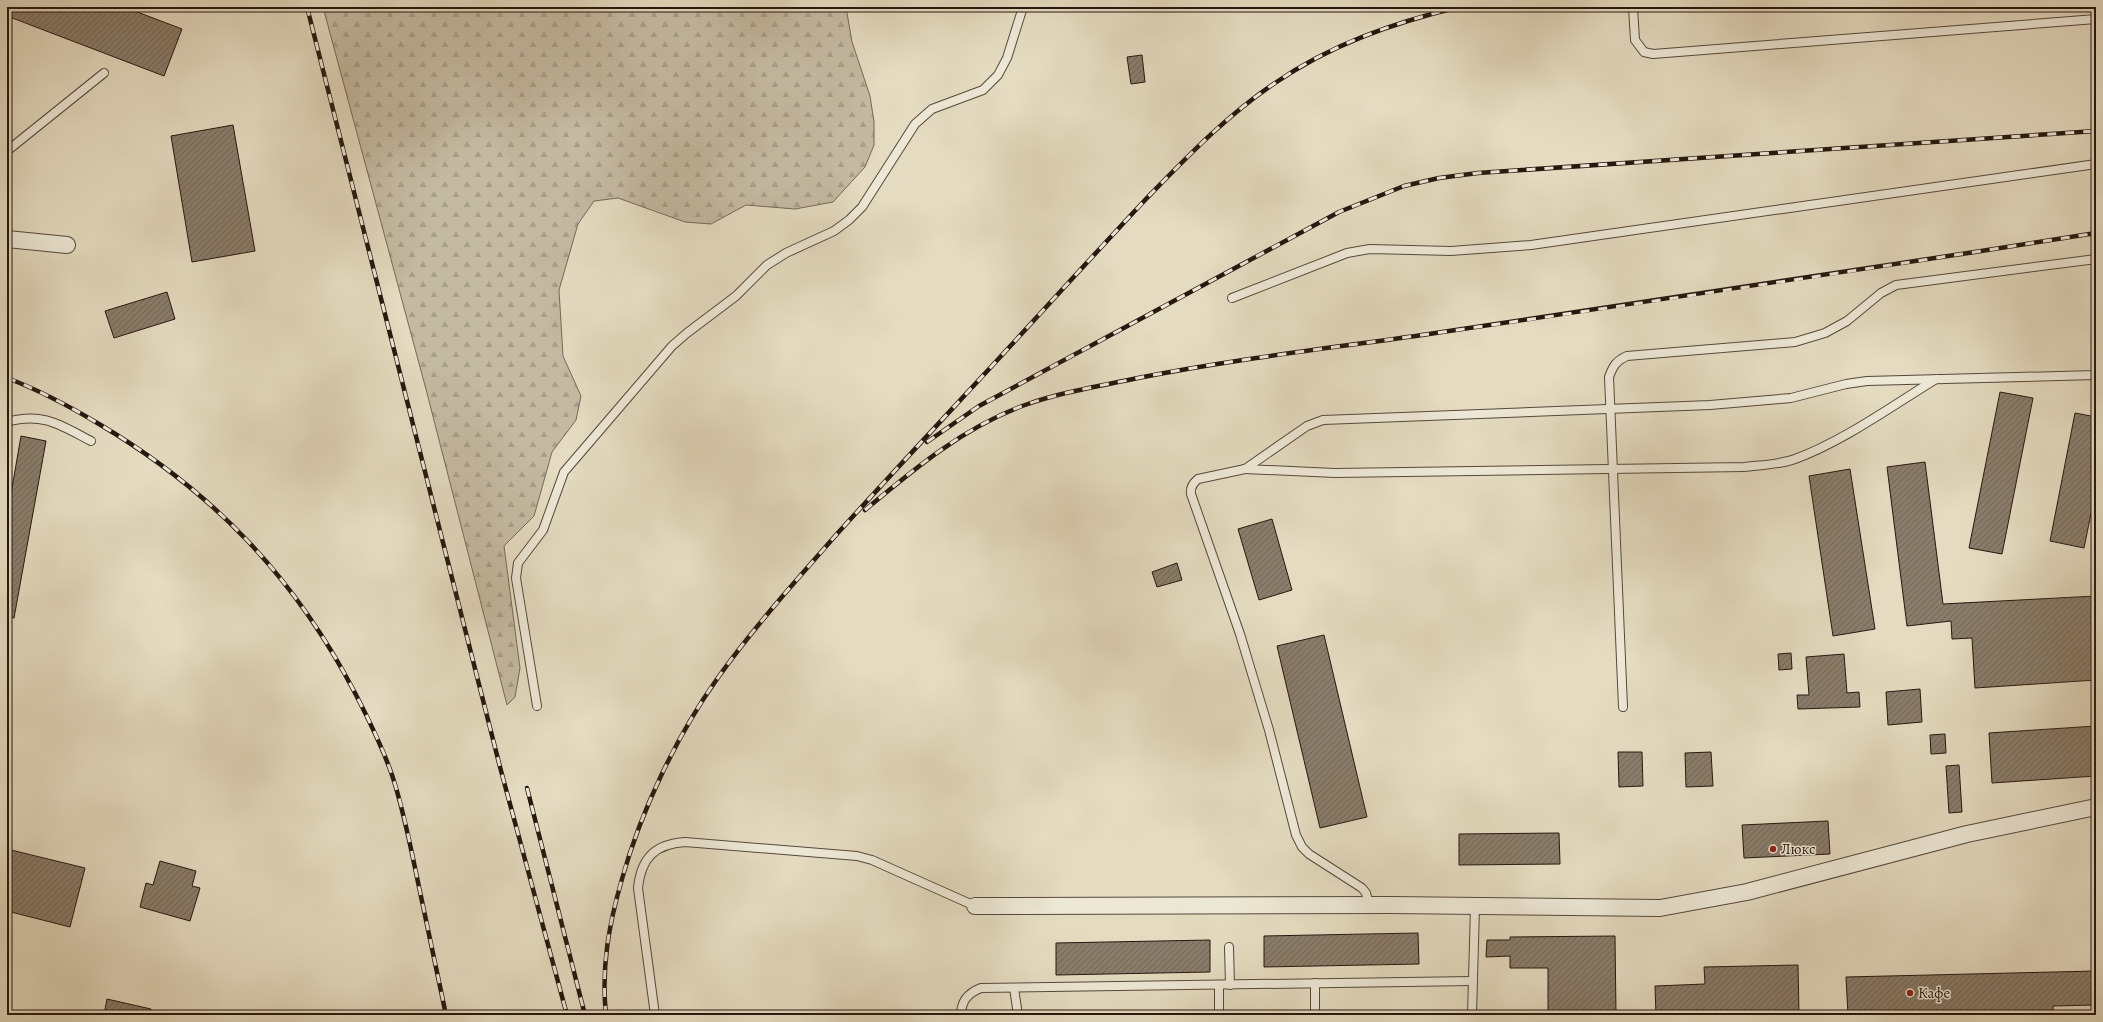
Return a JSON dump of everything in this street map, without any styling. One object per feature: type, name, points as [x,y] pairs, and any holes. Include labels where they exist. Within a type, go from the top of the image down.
[{"type":"street","points":[[7,239],[66,245]]},
{"type":"street","points":[[975,906],[1369,905],[1629,910],[1675,906],[1747,892],[1967,834],[2096,807]]},
{"type":"lane","points":[[537,706],[516,578],[518,563],[543,530],[564,472],[672,346],[736,296],[767,265],[786,253],[834,231],[849,220],[862,207],[915,124],[932,110],[983,90],[998,75],[1007,58],[1023,7]]},
{"type":"lane","points":[[1633,7],[1635,40],[1644,52],[1653,54],[2096,19]]},
{"type":"lane","points":[[7,151],[104,73]]},
{"type":"lane","points":[[1232,298],[1347,253],[1370,249],[1451,251],[1531,245],[2096,164]]},
{"type":"lane","points":[[1623,708],[1609,377],[1612,367],[1618,360],[1627,356],[1795,342],[1826,333],[1842,324],[1866,307],[1881,293],[1896,285],[2096,259]]},
{"type":"lane","points":[[1245,470],[1307,426],[1323,420],[1710,405],[1791,398],[1867,381],[2096,375]]},
{"type":"lane","points":[[1369,905],[1366,893],[1362,888],[1309,854],[1302,847],[1296,835],[1269,730],[1240,634],[1191,494],[1193,482],[1198,479],[1245,470],[1335,473],[1744,467],[1773,464],[1794,459],[1854,429],[1936,379]]},
{"type":"lane","points":[[7,422],[22,418],[43,418],[56,422],[91,441]]},
{"type":"lane","points":[[655,1015],[638,888],[639,878],[644,864],[654,852],[662,846],[685,842],[858,856],[872,860],[975,906]]},
{"type":"lane","points":[[1472,1015],[1475,907]]},
{"type":"lane","points":[[1229,947],[1230,985]]},
{"type":"lane","points":[[961,1015],[961,1009],[965,999],[972,992],[981,988],[1473,981]]},
{"type":"lane","points":[[1315,983],[1315,1015]]},
{"type":"lane","points":[[1219,985],[1219,1015]]},
{"type":"lane","points":[[1014,988],[1018,1015]]},
{"type":"green space","points":[[323,7],[846,7],[852,42],[870,96],[874,122],[874,145],[865,167],[833,202],[795,209],[746,205],[711,224],[685,222],[618,198],[594,201],[578,224],[559,290],[563,356],[581,396],[576,420],[552,452],[534,516],[504,546],[520,668],[515,697],[507,705],[427,393]]},
{"type":"building","points":[[7,7],[124,7],[182,29],[164,76],[7,16]]},
{"type":"building","points":[[1142,55],[1145,82],[1131,84],[1127,57]]},
{"type":"building","points":[[233,125],[255,251],[192,262],[171,136]]},
{"type":"building","points":[[167,292],[175,319],[114,338],[105,311]]},
{"type":"building","points":[[2000,392],[2033,398],[2002,554],[1969,548]]},
{"type":"building","points":[[2075,413],[2096,417],[2096,489],[2084,548],[2050,541]]},
{"type":"building","points":[[21,436],[46,441],[14,618],[7,617],[7,517]]},
{"type":"building","points":[[1925,462],[1943,604],[2096,596],[2096,680],[1975,688],[1972,638],[1952,639],[1951,621],[1907,626],[1887,467]]},
{"type":"building","points":[[1850,469],[1875,629],[1833,636],[1809,476]]},
{"type":"building","points":[[1272,519],[1292,590],[1259,600],[1238,529]]},
{"type":"building","points":[[1177,563],[1182,580],[1157,587],[1152,572]]},
{"type":"building","points":[[1324,635],[1367,817],[1320,828],[1277,646]]},
{"type":"building","points":[[1791,653],[1792,669],[1779,670],[1778,654]]},
{"type":"building","points":[[1844,654],[1847,693],[1859,692],[1860,707],[1798,709],[1797,695],[1809,695],[1806,657]]},
{"type":"building","points":[[1920,689],[1922,722],[1888,725],[1886,692]]},
{"type":"building","points":[[2096,726],[2096,776],[1992,783],[1989,733]]},
{"type":"building","points":[[1945,734],[1946,753],[1931,754],[1930,735]]},
{"type":"building","points":[[1618,752],[1642,752],[1643,786],[1619,787]]},
{"type":"building","points":[[1711,752],[1713,786],[1686,787],[1685,753]]},
{"type":"building","points":[[1959,765],[1962,812],[1949,813],[1946,766]]},
{"type":"building","points":[[1828,821],[1830,854],[1744,858],[1742,825]]},
{"type":"building","points":[[1559,833],[1560,864],[1459,865],[1459,834]]},
{"type":"building","points":[[7,849],[85,868],[70,927],[7,911]]},
{"type":"building","points":[[160,861],[196,871],[192,886],[200,888],[190,921],[140,907],[146,883],[153,885]]},
{"type":"building","points":[[1418,933],[1419,964],[1264,967],[1264,936]]},
{"type":"building","points":[[1615,936],[1616,1015],[1548,1015],[1548,968],[1510,968],[1510,956],[1486,957],[1487,940],[1510,940],[1510,937]]},
{"type":"building","points":[[1210,940],[1210,972],[1056,975],[1056,943]]},
{"type":"building","points":[[1798,965],[1799,1015],[1656,1015],[1655,986],[1705,984],[1704,967]]},
{"type":"building","points":[[2096,971],[2096,1005],[2053,1006],[2053,1015],[1897,1015],[1896,1011],[1848,1015],[1846,977]]},
{"type":"building","points":[[107,999],[151,1009],[151,1015],[104,1015]]},
{"type":"railway","points":[[307,7],[500,767],[567,1015]]},
{"type":"railway","points":[[606,1015],[605,963],[607,946],[617,896],[639,827],[661,775],[702,701],[731,660],[775,606],[836,535],[1146,199],[1223,123],[1275,83],[1297,69],[1341,46],[1364,36],[1410,20],[1459,7]]},
{"type":"railway","points":[[927,442],[979,406],[1339,212],[1404,186],[1439,178],[1478,173],[2096,131]]},
{"type":"railway","points":[[865,510],[902,479],[940,450],[960,437],[1003,414],[1052,396],[1174,371],[1247,359],[1596,310],[2096,233]]},
{"type":"railway","points":[[7,378],[42,393],[88,417],[140,450],[178,478],[214,508],[246,540],[277,574],[305,611],[331,651],[355,693],[375,733],[392,775],[407,830],[446,1015]]},
{"type":"railway","points":[[527,788],[585,1015]]},
{"type":"place","name":"Люкс","points":[[1773,849]]},
{"type":"place","name":"Кафе","points":[[1910,993]]}]
